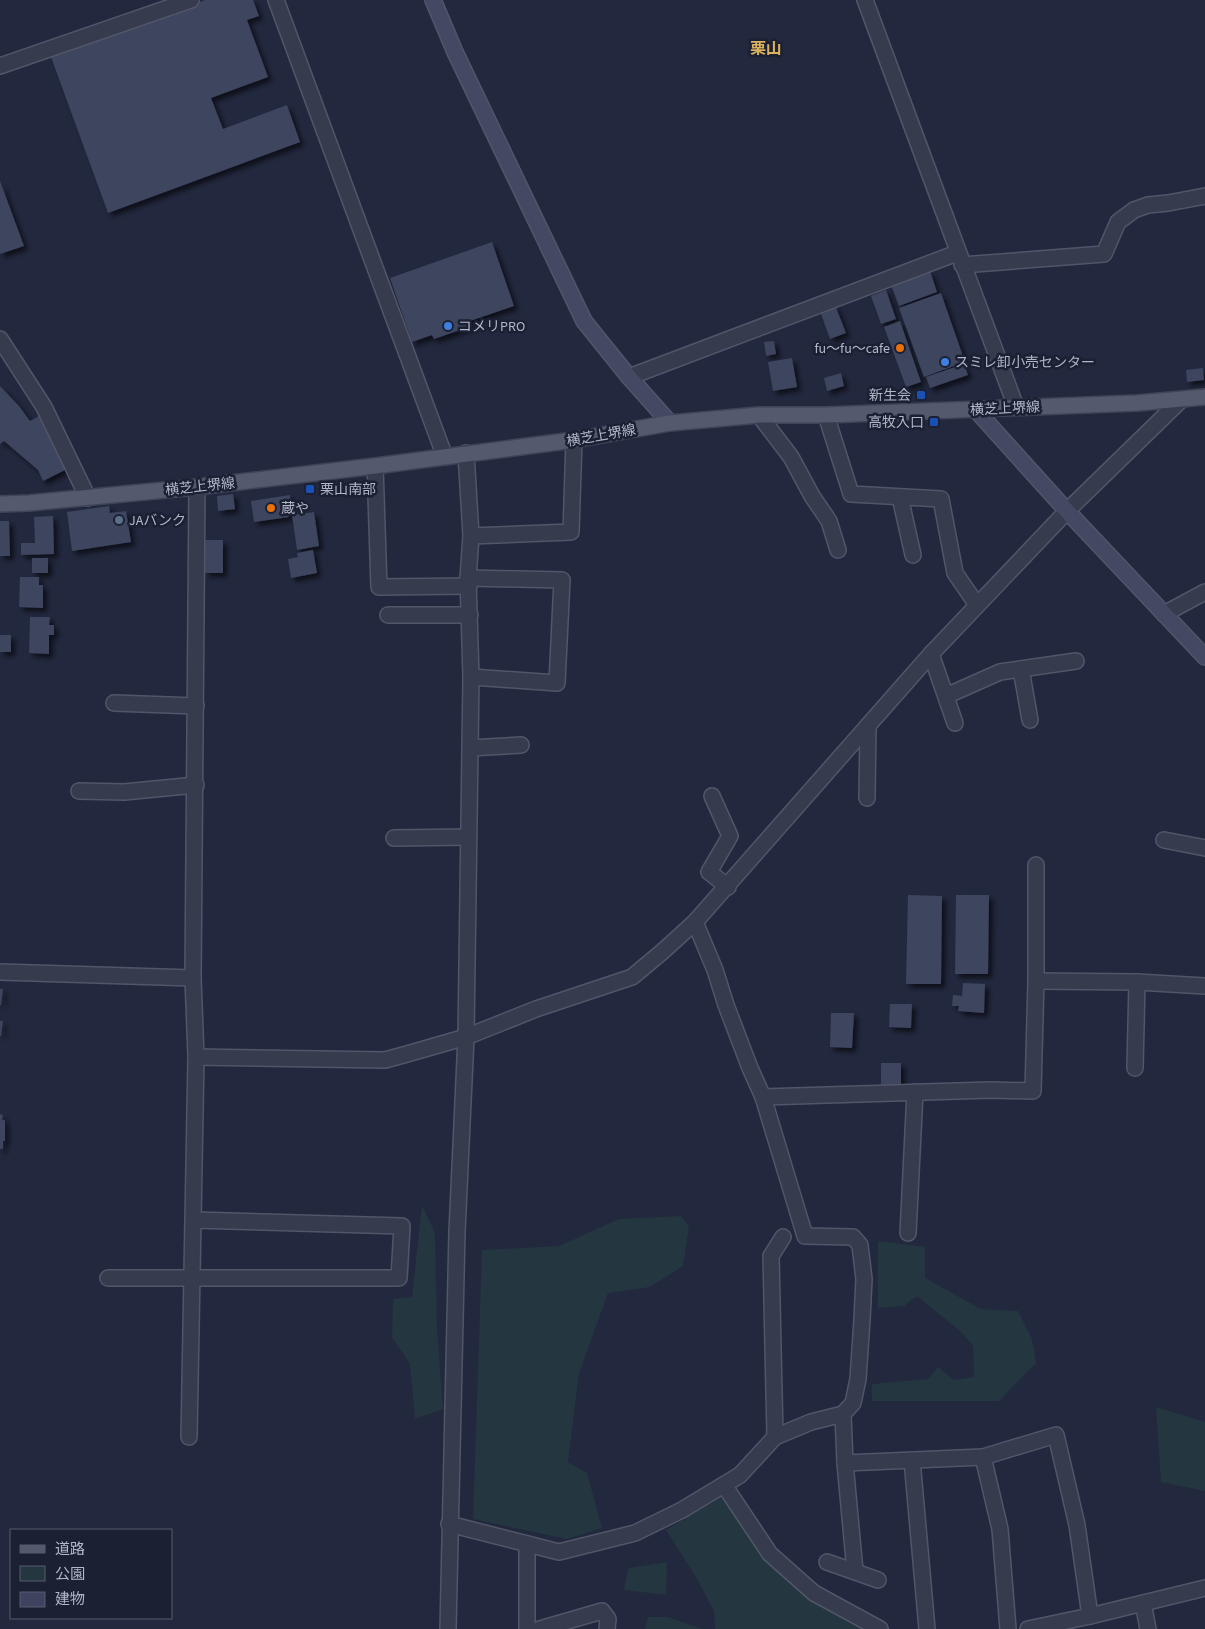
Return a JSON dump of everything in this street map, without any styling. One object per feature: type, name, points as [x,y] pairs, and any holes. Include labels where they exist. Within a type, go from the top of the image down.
[{"type":"main road","name":"横芝上堺線","points":[[0,504],[88,498],[197,487],[574,440],[670,423],[759,415],[826,415],[975,409],[1181,400],[1205,397]]},
{"type":"street","points":[[0,66],[192,0]]},
{"type":"street","points":[[276,0],[445,457]]},
{"type":"street","points":[[433,0],[455,52],[584,321],[629,377],[670,423]]},
{"type":"street","points":[[865,0],[1016,407]]},
{"type":"street","points":[[629,377],[960,259],[1104,254],[1118,222],[1134,210],[1148,205],[1205,196]]},
{"type":"street","points":[[0,339],[44,407],[88,498]]},
{"type":"street","points":[[196,1058],[385,1060],[466,1037],[536,1009],[632,976],[695,922],[728,887],[931,654],[1067,511],[1181,400]]},
{"type":"street","points":[[975,409],[1067,511],[1205,657]]},
{"type":"street","points":[[759,415],[791,457],[812,496],[829,521],[838,550]]},
{"type":"street","points":[[826,415],[851,494],[942,498],[955,573],[977,605]]},
{"type":"street","points":[[471,536],[571,532],[574,440]]},
{"type":"street","points":[[448,1629],[449,1524],[458,1222],[466,1037],[471,677],[469,582],[471,536],[466,454]]},
{"type":"street","points":[[375,466],[379,588],[469,582],[562,580],[557,683],[471,677]]},
{"type":"street","points":[[189,1437],[196,1058],[193,978],[197,487]]},
{"type":"street","points":[[900,497],[913,555]]},
{"type":"street","points":[[1164,614],[1205,592]]},
{"type":"street","points":[[388,615],[470,615]]},
{"type":"street","points":[[931,654],[955,723]]},
{"type":"street","points":[[946,696],[1000,672],[1076,661]]},
{"type":"street","points":[[1021,669],[1030,720]]},
{"type":"street","points":[[114,703],[196,706]]},
{"type":"street","points":[[867,798],[868,726]]},
{"type":"street","points":[[470,748],[521,745]]},
{"type":"street","points":[[80,791],[124,792],[196,785]]},
{"type":"street","points":[[712,796],[730,836],[709,872],[728,887]]},
{"type":"street","points":[[394,838],[468,837]]},
{"type":"street","points":[[1164,840],[1205,848]]},
{"type":"street","points":[[763,1096],[990,1090],[1033,1091],[1036,982],[1036,865]]},
{"type":"street","points":[[449,1524],[559,1552],[635,1533],[682,1510],[740,1475],[775,1437],[811,1422],[843,1414],[854,1403],[858,1379],[864,1279],[860,1245],[853,1237],[805,1236],[763,1096],[750,1068],[715,970],[695,922]]},
{"type":"street","points":[[0,972],[193,978]]},
{"type":"street","points":[[1036,982],[1137,982],[1205,986]]},
{"type":"street","points":[[1135,1068],[1137,982]]},
{"type":"street","points":[[908,1233],[915,1092]]},
{"type":"street","points":[[108,1278],[399,1278],[402,1226],[194,1220]]},
{"type":"street","points":[[775,1437],[771,1256],[783,1237]]},
{"type":"street","points":[[843,1414],[855,1571]]},
{"type":"street","points":[[846,1463],[983,1457],[1056,1435],[1077,1525],[1090,1616]]},
{"type":"street","points":[[983,1457],[1000,1529],[1008,1629]]},
{"type":"street","points":[[912,1460],[927,1629]]},
{"type":"street","points":[[724,1485],[770,1554],[814,1593],[880,1629]]},
{"type":"street","points":[[527,1544],[527,1629]]},
{"type":"street","points":[[827,1562],[878,1580]]},
{"type":"street","points":[[1028,1629],[1205,1588]]},
{"type":"street","points":[[1142,1603],[1148,1629]]},
{"type":"street","points":[[540,1629],[602,1611],[608,1618],[607,1629]]},
{"type":"green space","points":[[422,1205],[435,1233],[437,1329],[443,1409],[415,1419],[410,1364],[392,1337],[393,1299],[412,1297]]},
{"type":"green space","points":[[681,1216],[689,1227],[683,1266],[650,1287],[608,1293],[579,1374],[568,1462],[587,1473],[602,1528],[567,1539],[473,1519],[482,1250],[559,1246],[619,1219]]},
{"type":"green space","points":[[878,1241],[925,1247],[925,1278],[981,1309],[1018,1311],[1032,1339],[1036,1363],[999,1401],[872,1401],[872,1384],[928,1379],[938,1367],[954,1380],[974,1377],[973,1346],[961,1332],[917,1296],[904,1306],[878,1308]]},
{"type":"green space","points":[[1156,1407],[1205,1422],[1205,1491],[1161,1482]]},
{"type":"green space","points":[[722,1497],[769,1562],[836,1614],[862,1629],[715,1629],[714,1611],[697,1579],[666,1530]]},
{"type":"green space","points":[[667,1562],[666,1595],[624,1590],[628,1568]]},
{"type":"green space","points":[[648,1617],[668,1617],[702,1629],[645,1629]]},
{"type":"building","points":[[205,0],[253,0],[259,16],[247,20],[268,77],[211,98],[223,129],[287,105],[300,142],[108,213],[51,57]]},
{"type":"building","points":[[0,181],[24,246],[0,254]]},
{"type":"building","points":[[492,242],[514,306],[467,322],[469,327],[434,339],[432,335],[412,342],[390,278]]},
{"type":"building","points":[[930,271],[937,292],[899,306],[891,285]]},
{"type":"building","points":[[886,290],[896,319],[881,324],[871,296]]},
{"type":"building","points":[[941,293],[965,362],[924,377],[899,308]]},
{"type":"building","points":[[835,305],[846,333],[830,339],[820,311]]},
{"type":"building","points":[[900,321],[921,382],[906,387],[884,327]]},
{"type":"building","points":[[774,341],[776,354],[766,356],[764,342]]},
{"type":"building","points":[[792,358],[797,387],[773,391],[768,362]]},
{"type":"building","points":[[964,364],[968,375],[930,388],[926,377]]},
{"type":"building","points":[[1203,368],[1204,380],[1187,382],[1186,370]]},
{"type":"building","points":[[841,373],[844,386],[827,391],[824,378]]},
{"type":"building","points":[[0,386],[30,421],[39,416],[65,470],[43,481],[38,470],[4,441],[0,444]]},
{"type":"building","points":[[233,494],[235,509],[218,511],[217,496]]},
{"type":"building","points":[[290,495],[291,504],[288,505],[289,517],[254,522],[251,501]]},
{"type":"building","points":[[109,506],[110,513],[126,511],[131,542],[72,551],[67,512]]},
{"type":"building","points":[[314,512],[319,546],[297,550],[292,515]]},
{"type":"building","points":[[53,516],[54,554],[21,555],[21,543],[35,543],[34,517]]},
{"type":"building","points":[[0,521],[9,521],[10,556],[0,556]]},
{"type":"building","points":[[205,540],[223,540],[223,573],[205,573]]},
{"type":"building","points":[[313,550],[317,573],[291,578],[288,559],[298,557],[297,553]]},
{"type":"building","points":[[32,558],[48,558],[48,573],[32,573]]},
{"type":"building","points":[[20,577],[39,577],[39,585],[43,585],[43,608],[19,607]]},
{"type":"building","points":[[30,617],[50,617],[49,625],[54,625],[54,635],[49,635],[49,654],[29,653]]},
{"type":"building","points":[[0,635],[11,635],[11,652],[0,652]]},
{"type":"building","points":[[908,895],[942,896],[941,984],[906,984]]},
{"type":"building","points":[[956,895],[989,895],[988,974],[955,974]]},
{"type":"building","points":[[963,983],[985,984],[984,1013],[958,1011],[959,1006],[952,1006],[953,995],[962,996]]},
{"type":"building","points":[[0,989],[3,989],[1,1005],[0,1005]]},
{"type":"building","points":[[890,1004],[912,1004],[911,1028],[889,1027]]},
{"type":"building","points":[[831,1013],[854,1013],[852,1048],[830,1047]]},
{"type":"building","points":[[0,1021],[3,1021],[1,1036],[0,1036]]},
{"type":"building","points":[[881,1063],[901,1063],[901,1085],[881,1085]]},
{"type":"building","points":[[0,1114],[3,1115],[2,1120],[5,1120],[3,1149],[0,1149]]},
{"type":"place","name":"コメリPRO","points":[[448,326]]},
{"type":"place","name":"fu～fu～cafe","points":[[900,348]]},
{"type":"place","name":"スミレ卸小売センター","points":[[945,362]]},
{"type":"place","name":"新生会","points":[[921,395]]},
{"type":"place","name":"高牧入口","points":[[934,422]]},
{"type":"place","name":"栗山南部","points":[[310,489]]},
{"type":"place","name":"蔵や","points":[[271,508]]},
{"type":"place","name":"JAバンク","points":[[119,520]]},
{"type":"district","name":"栗山","points":[[766,48]]}]
